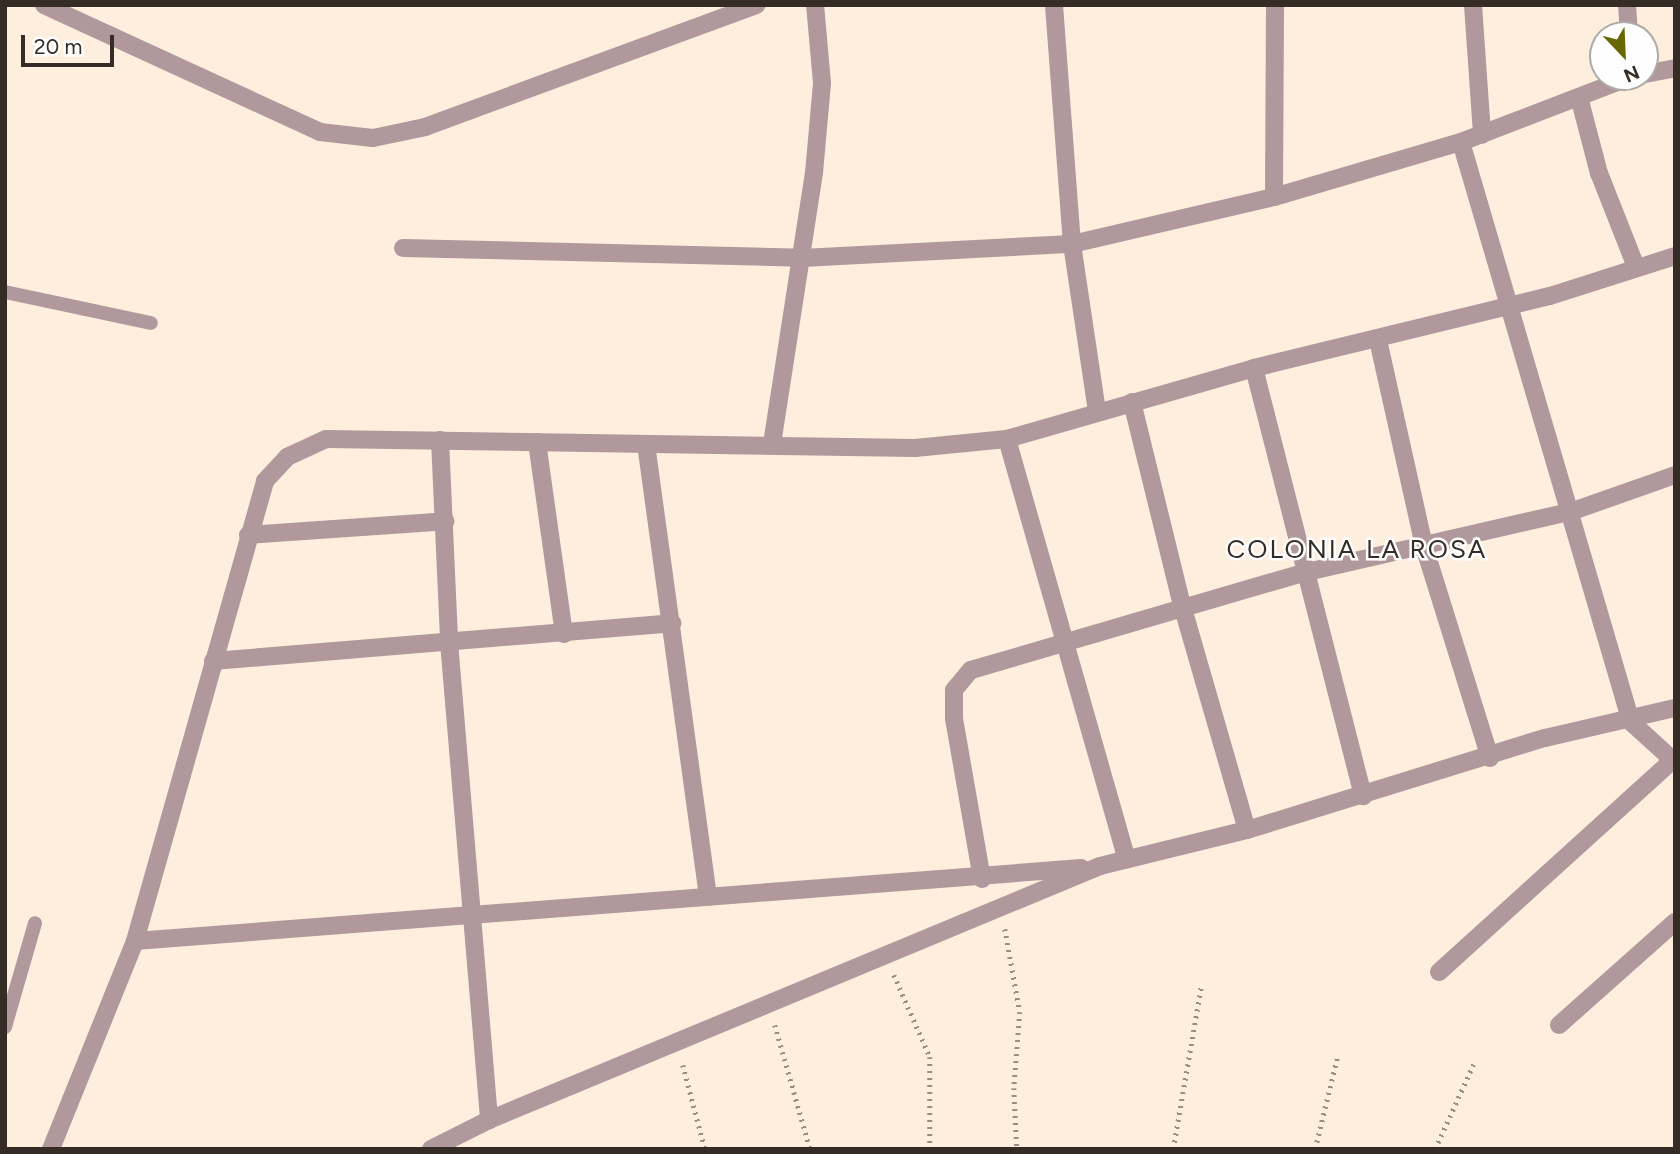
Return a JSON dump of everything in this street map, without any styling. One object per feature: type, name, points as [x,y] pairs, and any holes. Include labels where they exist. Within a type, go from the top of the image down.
[{"type":"street","points":[[44,5],[320,132],[373,138],[425,127],[756,5]]},
{"type":"street","points":[[772,444],[802,258],[822,83],[815,5]]},
{"type":"street","points":[[1054,5],[1072,244],[1097,411]]},
{"type":"street","points":[[1275,5],[1275,197]]},
{"type":"street","points":[[1473,5],[1482,135]]},
{"type":"street","points":[[403,248],[802,258],[1072,244],[1275,197],[1461,142],[1594,91]]},
{"type":"street","points":[[1578,97],[1599,173],[1636,267]]},
{"type":"street","points":[[1439,972],[1674,761],[1631,722],[1512,304],[1461,142]]},
{"type":"street","points":[[51,1149],[135,941],[265,481],[287,457],[326,439],[915,448],[1007,439],[1254,368],[1378,340],[1675,257]]},
{"type":"street","points":[[1378,340],[1424,546],[1490,758]]},
{"type":"street","points":[[1254,368],[1363,796]]},
{"type":"street","points":[[1132,402],[1182,605],[1247,830]]},
{"type":"street","points":[[1007,439],[1127,859]]},
{"type":"street","points":[[440,440],[446,521],[449,642],[489,1120]]},
{"type":"street","points":[[537,442],[564,634]]},
{"type":"street","points":[[646,444],[708,897]]},
{"type":"street","points":[[982,879],[954,718],[954,690],[971,670],[1065,639],[1307,572],[1570,512],[1675,475]]},
{"type":"street","points":[[248,535],[446,521]]},
{"type":"street","points":[[213,661],[672,623]]},
{"type":"street","points":[[431,1149],[489,1120],[1100,866],[1247,830],[1490,758],[1545,738],[1631,722],[1675,708]]},
{"type":"street","points":[[135,941],[982,879],[1100,866]]},
{"type":"street","points":[[1559,1025],[1675,922]]},
{"type":"lane","points":[[5,292],[151,323]]},
{"type":"lane","points":[[5,1027],[35,923]]},
{"type":"path","points":[[1002,907],[1020,1012],[1014,1088],[1017,1149]]},
{"type":"path","points":[[885,956],[930,1057],[930,1149]]},
{"type":"path","points":[[1173,1149],[1201,987]]},
{"type":"path","points":[[769,1004],[810,1149]]},
{"type":"path","points":[[677,1042],[705,1149]]},
{"type":"path","points":[[1315,1149],[1337,1058]]},
{"type":"path","points":[[1435,1149],[1475,1061]]},
{"type":"district","name":"COLONIA LA ROSA","points":[[1357,550]]}]
